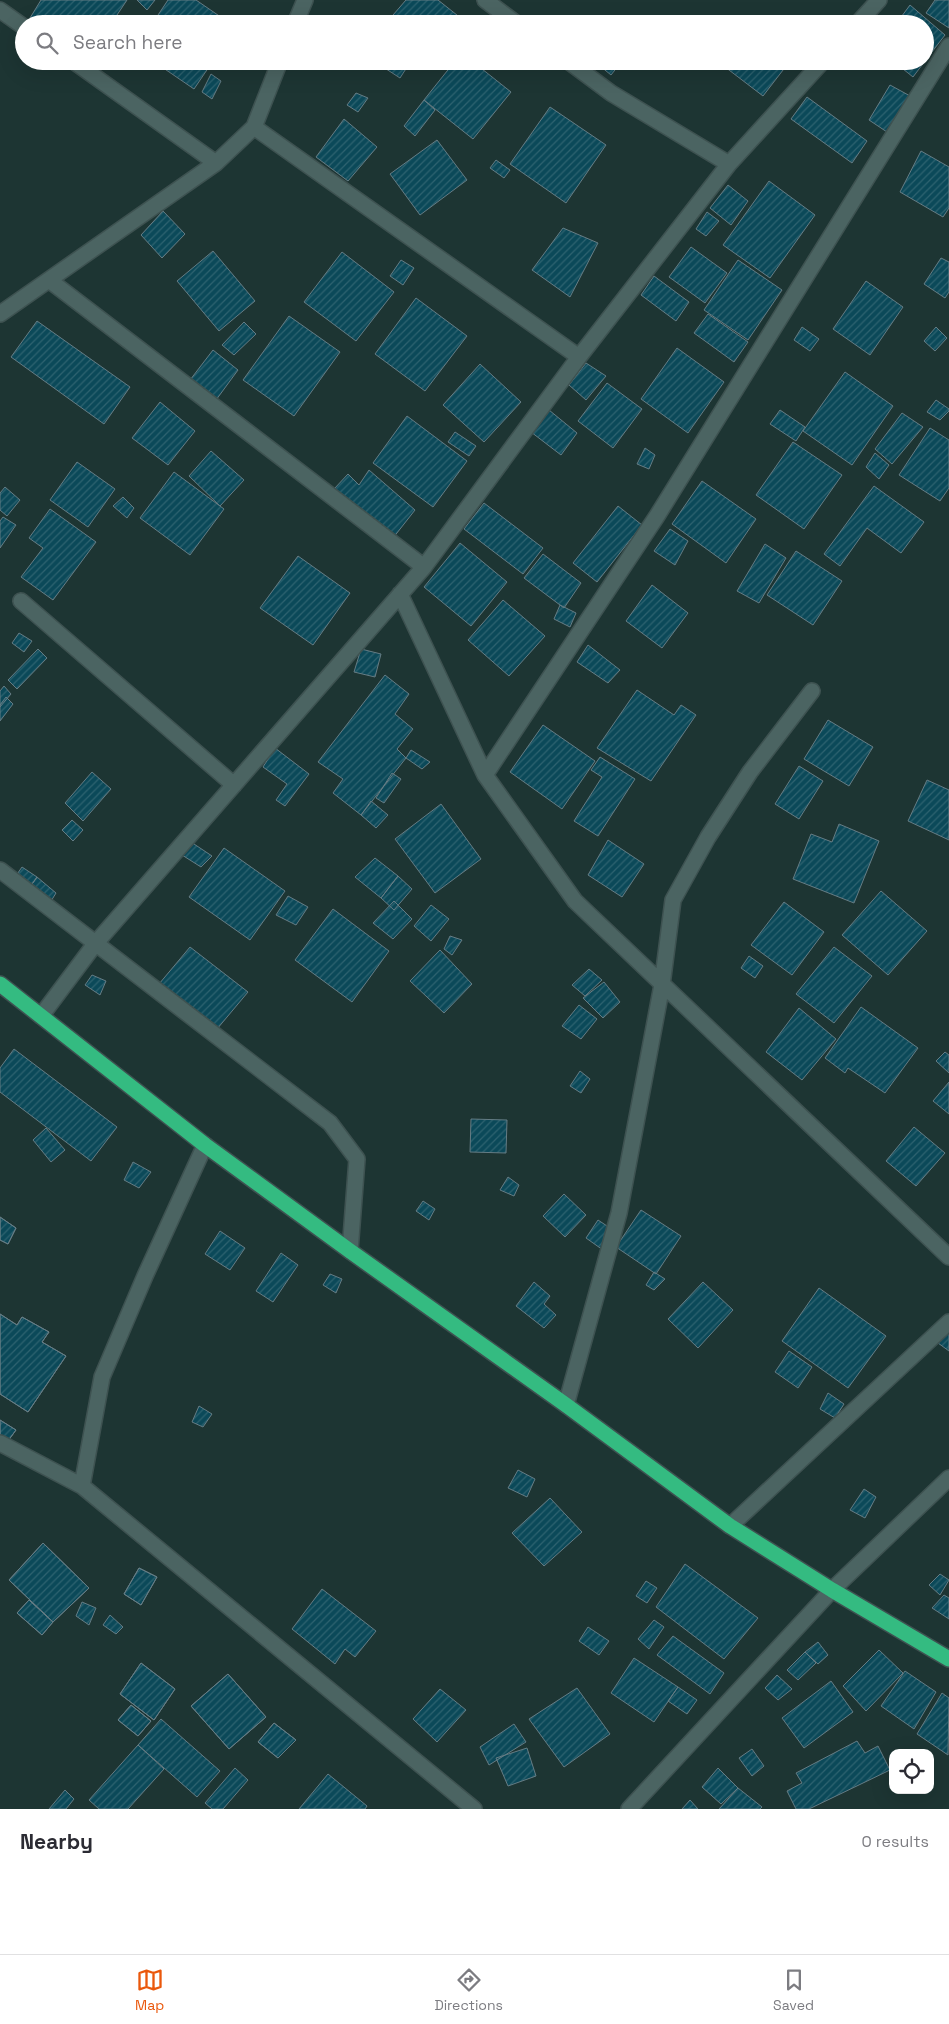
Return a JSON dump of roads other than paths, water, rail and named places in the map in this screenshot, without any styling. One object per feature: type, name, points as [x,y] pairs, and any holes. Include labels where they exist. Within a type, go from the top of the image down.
[{"type":"highway","points":[[0,984],[205,1145],[566,1405],[730,1526],[832,1590],[949,1658]]},
{"type":"street","points":[[299,15],[305,0]]},
{"type":"street","points":[[485,0],[505,15]]},
{"type":"street","points":[[865,15],[879,0]]},
{"type":"street","points":[[0,10],[15,21]]},
{"type":"street","points":[[485,775],[656,516],[949,46]]},
{"type":"street","points":[[85,70],[216,163]]},
{"type":"street","points":[[2,310],[49,280],[216,163],[254,127],[276,70]]},
{"type":"street","points":[[580,70],[611,93],[729,164]]},
{"type":"street","points":[[41,1016],[95,944],[424,567],[578,357],[729,164],[815,70]]},
{"type":"street","points":[[254,127],[578,357]]},
{"type":"street","points":[[49,280],[424,567]]},
{"type":"street","points":[[400,594],[485,775],[575,901],[949,1257]]},
{"type":"street","points":[[21,600],[234,785]]},
{"type":"street","points":[[566,1405],[619,1213],[662,985],[673,900],[708,837],[750,772],[812,691]]},
{"type":"street","points":[[0,870],[330,1123],[357,1159],[350,1251]]},
{"type":"street","points":[[82,1486],[102,1378],[145,1276],[205,1145]]},
{"type":"street","points":[[730,1526],[949,1322]]},
{"type":"street","points":[[0,1443],[82,1486],[474,1809]]},
{"type":"street","points":[[629,1809],[832,1590],[949,1478]]}]
